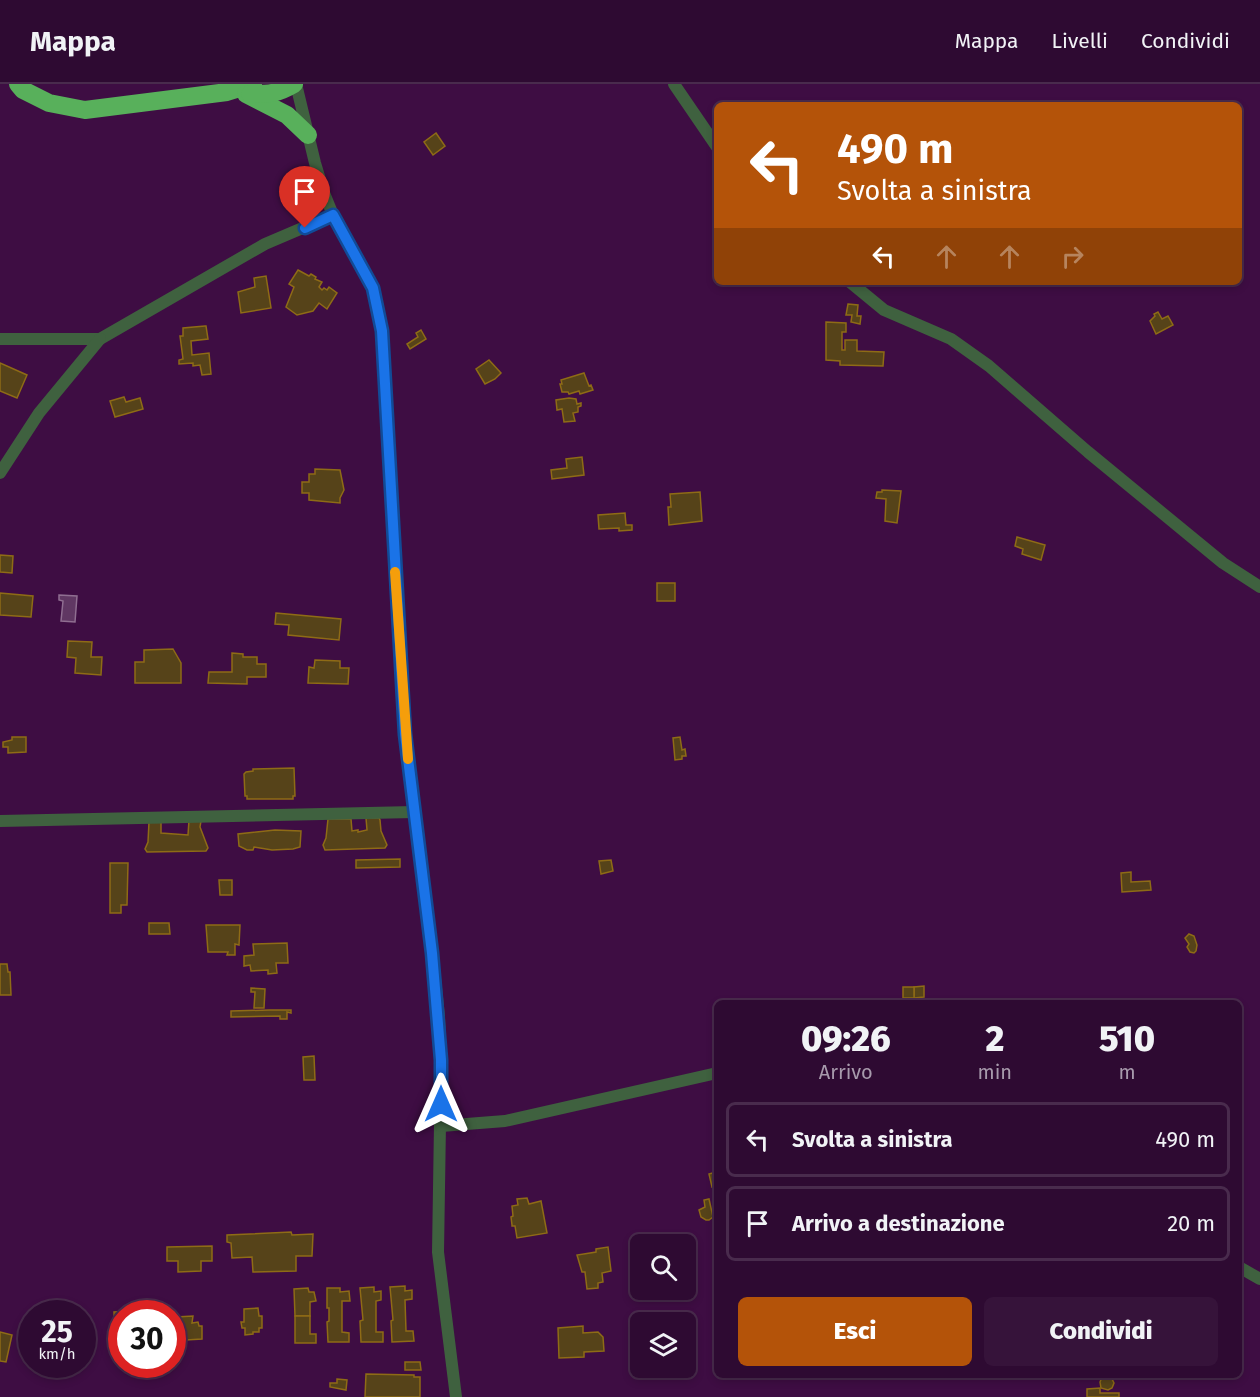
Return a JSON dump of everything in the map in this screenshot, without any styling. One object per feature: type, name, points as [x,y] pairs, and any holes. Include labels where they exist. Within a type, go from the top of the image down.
[{"type":"highway","points":[[18,84],[23,90],[49,104],[85,110],[227,92],[249,87],[272,94],[282,92],[295,84]]},
{"type":"highway","points":[[249,87],[308,135]]},
{"type":"street","points":[[295,84],[318,177],[333,215],[373,288],[382,331],[405,734],[439,1016],[441,1060],[439,1261],[456,1397]]},
{"type":"street","points":[[674,84],[714,143]]},
{"type":"street","points":[[0,473],[39,413],[100,339],[265,244],[333,215]]},
{"type":"street","points":[[854,285],[884,310],[951,339],[988,366],[1223,563],[1260,587]]},
{"type":"street","points":[[0,339],[100,339]]},
{"type":"street","points":[[0,821],[414,812]]},
{"type":"street","points":[[441,1126],[505,1121],[714,1074]]},
{"type":"street","points":[[1242,1269],[1260,1279]]},
{"type":"shaded area","points":[[59,595],[77,596],[75,622],[61,621],[63,601],[59,600]]},
{"type":"building","points":[[436,133],[445,146],[433,155],[424,142]]},
{"type":"building","points":[[298,270],[309,276],[311,274],[322,282],[319,287],[322,290],[324,288],[327,290],[329,287],[337,293],[327,309],[319,303],[313,311],[297,315],[286,307],[294,287],[289,284]]},
{"type":"building","points":[[266,276],[271,308],[241,313],[238,292],[255,287],[254,278]]},
{"type":"building","points":[[848,304],[858,305],[857,316],[861,316],[860,324],[851,322],[852,315],[846,315]]},
{"type":"building","points":[[1158,312],[1162,319],[1168,316],[1173,325],[1156,334],[1150,321]]},
{"type":"building","points":[[826,322],[846,323],[846,332],[842,332],[842,350],[845,350],[845,340],[857,340],[857,351],[884,352],[883,366],[840,365],[840,361],[826,360]]},
{"type":"building","points":[[206,326],[208,339],[191,341],[192,355],[209,353],[211,374],[202,375],[200,365],[179,364],[179,360],[183,359],[180,336],[183,336],[183,328]]},
{"type":"building","points":[[421,330],[426,339],[410,349],[407,344],[418,337],[416,333]]},
{"type":"building","points":[[489,360],[501,373],[485,384],[476,369]]},
{"type":"building","points":[[0,363],[27,375],[17,398],[0,391]]},
{"type":"building","points":[[584,373],[593,390],[580,394],[579,391],[569,394],[562,392],[561,380]]},
{"type":"building","points":[[124,397],[126,402],[140,398],[143,409],[115,417],[110,401]]},
{"type":"building","points":[[576,399],[577,404],[581,403],[581,406],[578,407],[578,412],[573,413],[575,421],[564,422],[562,409],[557,410],[556,400]]},
{"type":"building","points":[[582,457],[584,475],[552,479],[551,470],[567,468],[566,459]]},
{"type":"building","points":[[315,469],[340,470],[344,490],[340,503],[309,500],[309,493],[302,493],[302,482],[309,482],[309,474],[315,474]]},
{"type":"building","points":[[882,490],[901,491],[897,523],[885,521],[886,499],[876,498],[877,492],[882,492]]},
{"type":"building","points":[[700,492],[702,521],[669,525],[670,494]]},
{"type":"building","points":[[625,513],[626,525],[632,525],[632,530],[599,529],[598,515]]},
{"type":"building","points":[[1017,537],[1045,545],[1041,560],[1022,554],[1023,549],[1015,546]]},
{"type":"building","points":[[0,555],[13,556],[12,573],[0,572]]},
{"type":"building","points":[[657,583],[675,583],[675,601],[657,601]]},
{"type":"building","points":[[0,593],[33,596],[31,617],[0,615]]},
{"type":"building","points":[[276,613],[341,619],[339,640],[288,635],[289,625],[275,624]]},
{"type":"building","points":[[68,641],[92,642],[91,657],[102,657],[101,675],[75,673],[76,658],[67,657]]},
{"type":"building","points":[[173,649],[181,663],[181,683],[135,683],[135,662],[144,662],[144,650]]},
{"type":"building","points":[[232,653],[243,654],[243,657],[257,657],[257,664],[266,664],[266,677],[247,677],[247,684],[208,683],[209,672],[232,672]]},
{"type":"building","points":[[315,660],[340,661],[340,668],[349,668],[348,684],[308,683],[309,667],[314,668]]},
{"type":"building","points":[[12,737],[26,737],[26,752],[8,753],[8,747],[3,747],[3,742],[12,740]]},
{"type":"building","points":[[680,737],[682,750],[685,749],[686,756],[675,760],[673,738]]},
{"type":"building","points":[[294,768],[295,796],[293,799],[247,799],[245,796],[244,774],[246,772],[253,771],[253,769]]},
{"type":"building","points":[[366,818],[379,818],[387,845],[385,848],[325,850],[323,845],[328,819],[351,819],[352,831],[358,830],[358,832],[367,830]]},
{"type":"building","points":[[189,820],[201,821],[200,827],[208,848],[206,851],[147,852],[145,849],[148,842],[149,822],[161,822],[161,833],[188,835]]},
{"type":"building","points":[[275,830],[301,831],[300,847],[272,850],[254,847],[253,850],[247,850],[239,846],[238,834]]},
{"type":"building","points":[[400,859],[400,867],[356,868],[356,860]]},
{"type":"building","points":[[611,860],[613,871],[601,874],[599,861]]},
{"type":"building","points":[[110,863],[128,863],[127,905],[121,905],[121,913],[110,913]]},
{"type":"building","points":[[1131,872],[1131,882],[1150,881],[1151,890],[1122,892],[1121,873]]},
{"type":"building","points":[[219,880],[232,880],[232,895],[220,895]]},
{"type":"building","points":[[149,923],[169,923],[170,934],[149,934]]},
{"type":"building","points":[[206,925],[240,925],[239,945],[235,944],[235,955],[227,955],[228,952],[208,952]]},
{"type":"building","points":[[1189,934],[1194,936],[1197,945],[1194,953],[1190,952],[1187,947],[1189,944],[1185,938]]},
{"type":"building","points":[[287,943],[288,963],[276,963],[277,973],[268,974],[268,970],[251,971],[250,965],[244,966],[244,956],[254,955],[253,944]]},
{"type":"building","points":[[0,964],[7,964],[8,972],[10,972],[11,995],[0,995]]},
{"type":"building","points":[[924,986],[924,997],[914,998],[914,987]]},
{"type":"building","points":[[903,987],[914,987],[914,998],[903,998]]},
{"type":"building","points":[[251,988],[265,989],[264,1008],[254,1008],[255,992],[251,992]]},
{"type":"building","points":[[291,1010],[291,1013],[287,1012],[287,1019],[280,1019],[280,1016],[231,1017],[231,1011]]},
{"type":"building","points":[[314,1056],[315,1080],[304,1080],[303,1057]]},
{"type":"building","points":[[714,1173],[714,1186],[712,1187],[709,1174]]},
{"type":"building","points":[[527,1198],[529,1204],[541,1201],[547,1233],[517,1238],[515,1226],[512,1226],[512,1206],[518,1205],[517,1199]]},
{"type":"building","points":[[709,1199],[713,1217],[706,1220],[701,1217],[699,1210],[705,1207],[704,1200]]},
{"type":"building","points":[[291,1232],[292,1235],[313,1234],[312,1256],[296,1256],[296,1271],[253,1272],[252,1257],[232,1258],[231,1243],[227,1242],[227,1235]]},
{"type":"building","points":[[212,1246],[212,1261],[201,1261],[201,1271],[178,1272],[178,1261],[167,1261],[167,1247]]},
{"type":"building","points":[[608,1247],[611,1271],[602,1273],[603,1282],[598,1283],[598,1288],[587,1289],[585,1272],[582,1272],[577,1255],[596,1252],[596,1249]]},
{"type":"building","points":[[405,1286],[405,1291],[412,1290],[412,1299],[405,1300],[406,1331],[413,1331],[414,1341],[392,1342],[390,1287]]},
{"type":"building","points":[[374,1287],[374,1292],[381,1291],[381,1300],[376,1301],[376,1332],[383,1332],[383,1342],[361,1342],[360,1321],[363,1320],[360,1288]]},
{"type":"building","points":[[308,1288],[309,1292],[314,1292],[316,1301],[310,1302],[310,1316],[295,1316],[294,1289]]},
{"type":"building","points":[[327,1288],[340,1288],[340,1292],[349,1291],[350,1301],[342,1301],[342,1332],[349,1333],[349,1342],[328,1342]]},
{"type":"building","points":[[258,1308],[259,1316],[262,1316],[262,1328],[259,1328],[259,1332],[245,1335],[245,1328],[242,1328],[241,1322],[244,1322],[244,1309]]},
{"type":"building","points":[[186,1316],[193,1316],[192,1323],[198,1322],[199,1326],[202,1326],[202,1339],[186,1340]]},
{"type":"building","points":[[295,1316],[310,1316],[310,1334],[316,1334],[316,1343],[295,1343]]},
{"type":"building","points":[[583,1326],[583,1333],[598,1332],[603,1337],[604,1351],[584,1352],[584,1357],[559,1358],[558,1328]]},
{"type":"building","points":[[0,1332],[12,1335],[6,1362],[0,1361]]},
{"type":"building","points":[[405,1362],[420,1362],[421,1370],[405,1370]]},
{"type":"building","points":[[366,1374],[420,1377],[420,1397],[365,1397]]},
{"type":"building","points":[[1102,1378],[1112,1378],[1114,1383],[1108,1390],[1101,1388]]},
{"type":"building","points":[[337,1379],[347,1380],[346,1390],[330,1387],[330,1383],[337,1383]]},
{"type":"building","points":[[1100,1388],[1100,1393],[1119,1393],[1119,1397],[1087,1397],[1087,1389]]},
{"type":"slow traffic","points":[[395,572],[408,759]]},
{"type":"route","points":[[305,228],[333,215],[373,288],[379,310],[405,734],[439,1016],[441,1104]]}]
